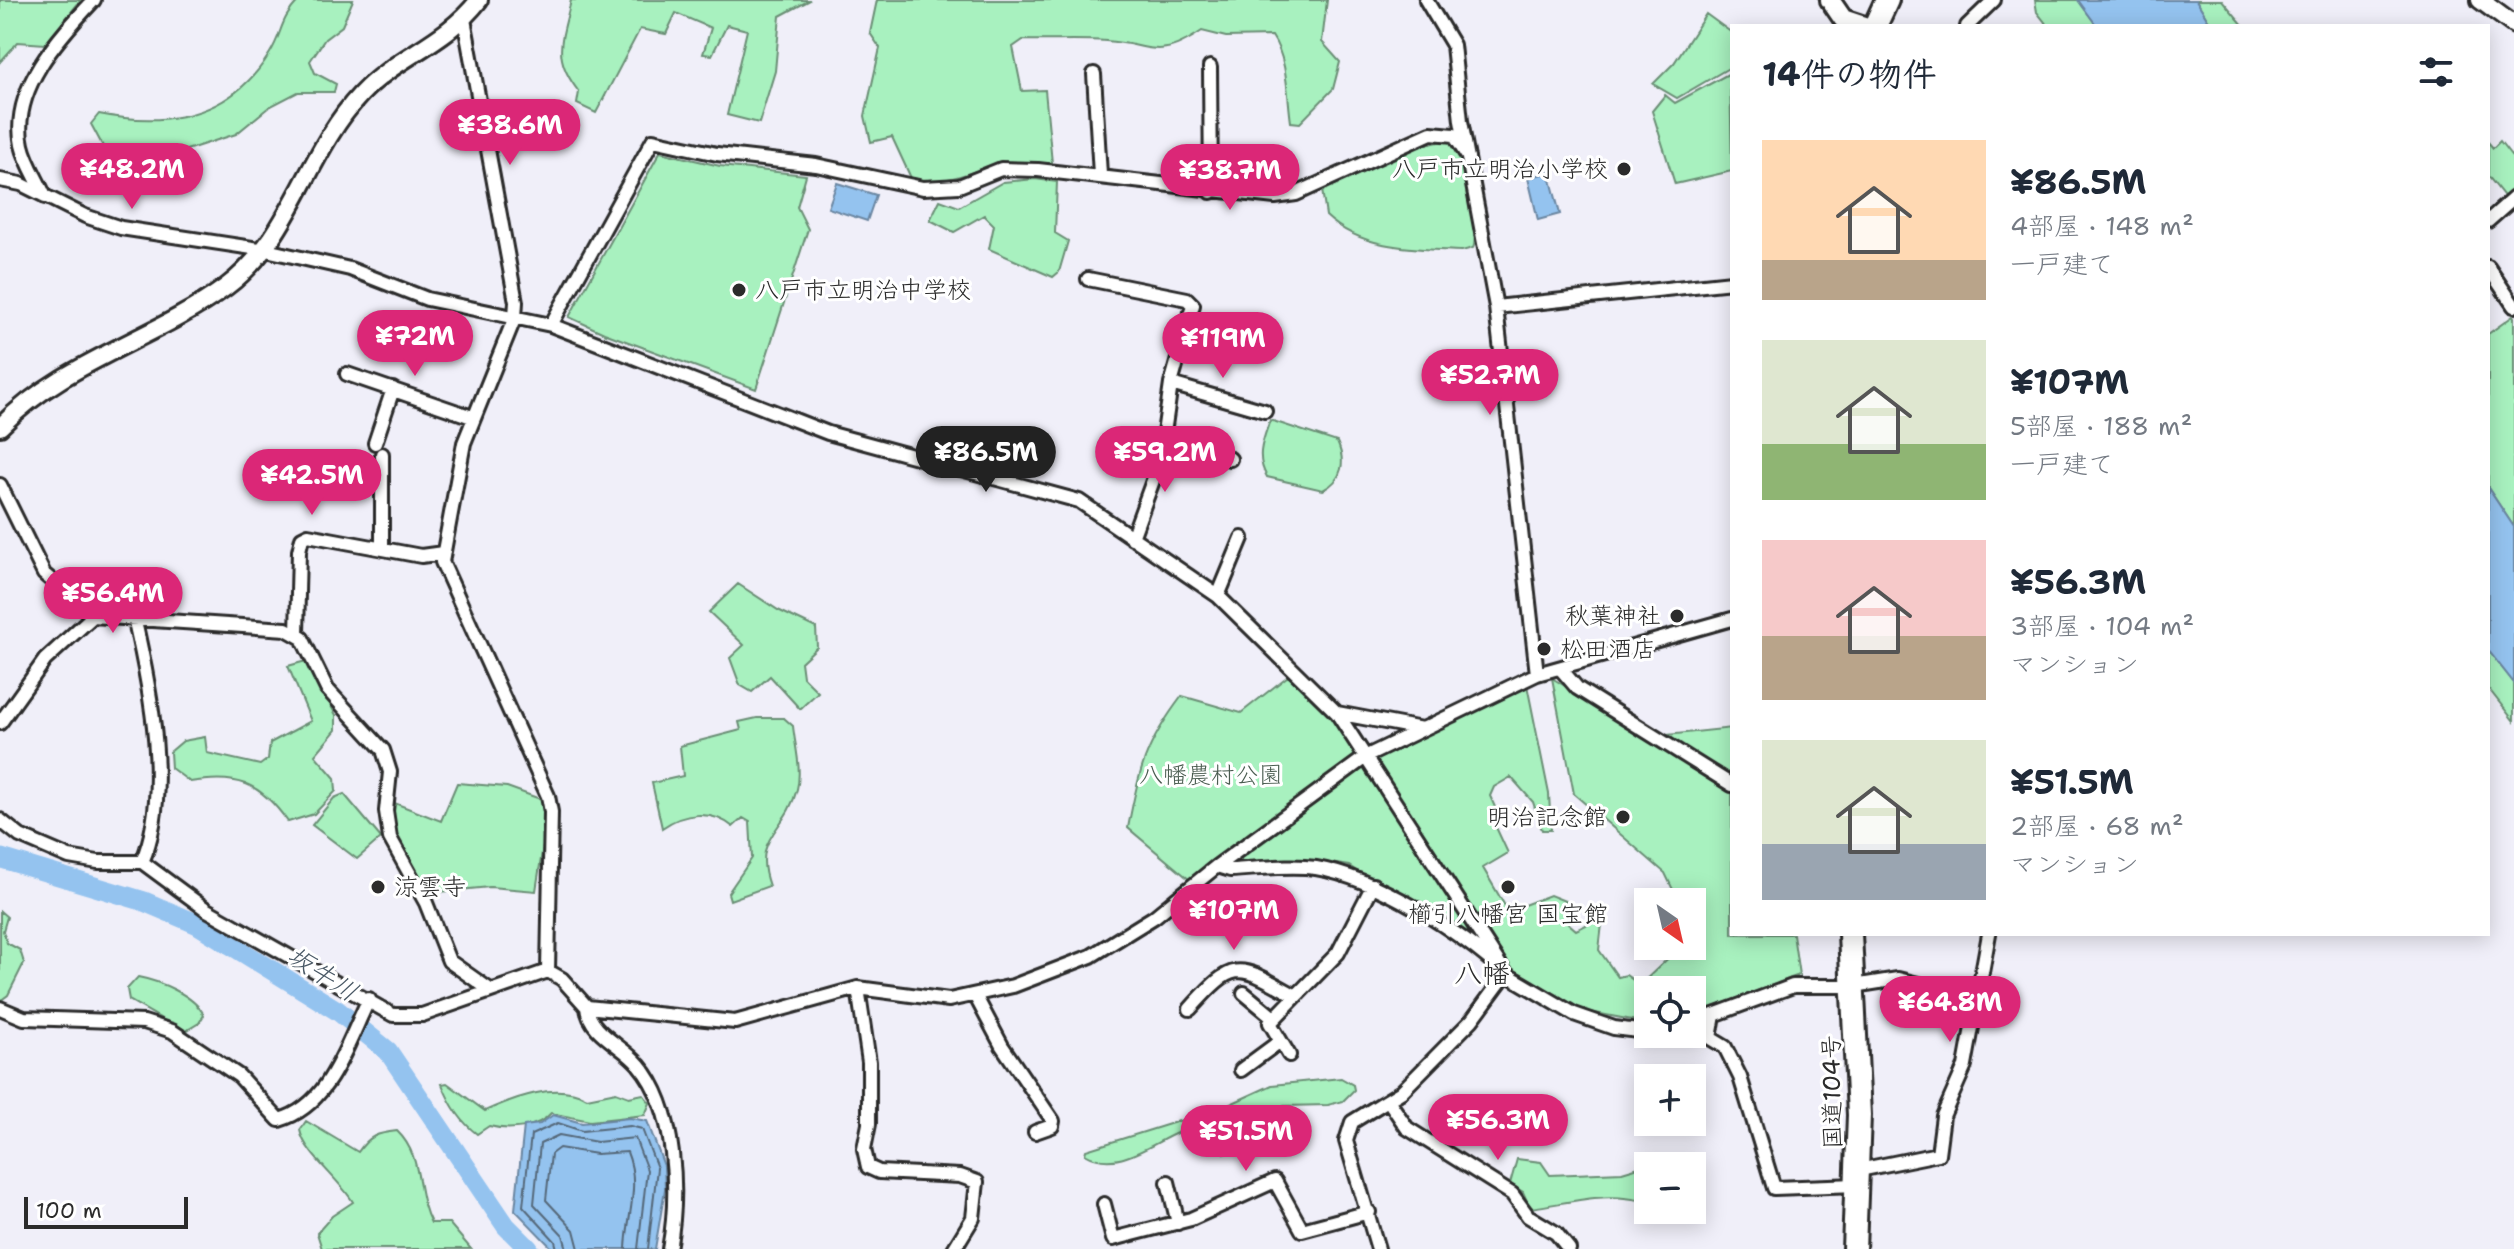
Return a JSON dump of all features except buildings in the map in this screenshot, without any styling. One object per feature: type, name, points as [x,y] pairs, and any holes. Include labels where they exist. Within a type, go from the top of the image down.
[{"type":"highway","points":[[1876,24],[1887,0]]},
{"type":"highway","name":"国道104号","points":[[1850,936],[1858,1178],[1854,1249]]},
{"type":"main road","points":[[1830,0],[1843,19],[1858,24]]},
{"type":"street","points":[[45,197],[23,149],[21,112],[46,58],[94,0]]},
{"type":"street","points":[[0,427],[58,380],[215,295],[266,250],[342,117],[362,93],[464,19],[479,0]]},
{"type":"street","points":[[1426,0],[1453,45],[1468,157],[1496,307],[1537,674]]},
{"type":"street","points":[[1969,24],[1994,0]]},
{"type":"street","points":[[2480,0],[2514,25]]},
{"type":"street","points":[[464,19],[505,231],[515,317],[472,417],[443,553],[445,572],[548,796],[551,812],[548,971]]},
{"type":"street","points":[[1210,67],[1211,192]]},
{"type":"street","points":[[1094,74],[1100,175]]},
{"type":"street","points":[[551,325],[653,140],[717,154],[816,165],[923,188],[959,186],[1001,169],[1100,175],[1211,192],[1296,194],[1431,133],[1454,135],[1468,157]]},
{"type":"street","points":[[0,180],[21,184],[85,216],[121,228],[266,250],[350,269],[427,299],[551,325],[828,433],[1079,501],[1218,596],[1337,713],[1506,974]]},
{"type":"street","points":[[2490,219],[2514,198]]},
{"type":"street","points":[[2490,270],[2514,306]]},
{"type":"street","points":[[1088,279],[1187,299],[1193,305],[1171,384],[1162,434],[1167,442],[1230,459]]},
{"type":"street","points":[[1496,307],[1730,282]]},
{"type":"street","points":[[347,374],[472,417]]},
{"type":"street","points":[[1171,384],[1265,411]]},
{"type":"street","points":[[382,548],[378,448],[393,389]]},
{"type":"street","points":[[1132,538],[1167,442]]},
{"type":"street","points":[[0,485],[44,574],[93,616],[286,629],[297,634],[308,648],[327,689],[377,743],[388,762],[387,829],[426,903],[443,952],[454,967],[490,990]]},
{"type":"street","points":[[297,634],[302,538],[314,535],[421,556],[443,553]]},
{"type":"street","points":[[1218,596],[1242,538]]},
{"type":"street","points":[[0,723],[38,668],[93,616]]},
{"type":"street","points":[[134,617],[158,766],[155,816],[142,862]]},
{"type":"street","points":[[587,1007],[735,1022],[858,988],[875,988],[929,999],[976,997],[1091,956],[1154,917],[1217,866],[1367,756],[1537,674],[1730,620]]},
{"type":"street","points":[[1560,668],[1577,688],[1730,784]]},
{"type":"street","points":[[1337,713],[1422,729]]},
{"type":"street","points":[[0,820],[20,836],[69,857],[98,862],[142,862],[207,910],[393,1015],[408,1017],[548,971],[562,979],[587,1007],[595,1025],[639,1063],[654,1089],[675,1166],[669,1249]]},
{"type":"street","points":[[1217,866],[1230,870],[1312,867],[1351,875],[1477,947],[1527,990],[1574,1014],[1614,1028],[1634,1030]]},
{"type":"street","points":[[1289,1055],[1271,1027],[1274,1018],[1294,995],[1323,972],[1338,953],[1373,885]]},
{"type":"street","points":[[1714,1015],[1710,1038],[1725,1047],[1740,1077],[1774,1188],[1858,1178],[1938,1154],[1943,1116],[1965,1066],[1989,936]]},
{"type":"street","points":[[1190,1009],[1216,980],[1235,970],[1254,973],[1294,995]]},
{"type":"street","points":[[1378,1249],[1346,1141],[1347,1132],[1360,1115],[1401,1092],[1436,1052],[1472,1020],[1506,974]]},
{"type":"street","points":[[1706,1018],[1793,986],[1854,986],[1898,979],[1954,998],[1973,1013]]},
{"type":"street","points":[[858,988],[869,1062],[869,1124],[864,1149],[868,1167],[879,1172],[960,1176],[977,1182],[973,1218],[954,1249]]},
{"type":"street","points":[[1244,993],[1274,1018]]},
{"type":"street","points":[[976,997],[1002,1046],[1053,1121],[1052,1126],[1035,1132]]},
{"type":"street","points":[[0,1008],[24,1018],[144,1022],[172,1031],[239,1076],[279,1120],[300,1114],[326,1083],[369,999]]},
{"type":"street","points":[[1241,1070],[1279,1042]]},
{"type":"street","points":[[1388,1100],[1407,1128],[1512,1194],[1528,1216],[1556,1233],[1569,1249]]},
{"type":"street","points":[[1104,1204],[1113,1239],[1126,1243],[1275,1181],[1302,1230],[1369,1212]]},
{"type":"street","points":[[1168,1182],[1178,1223]]},
{"type":"green space","points":[[0,0],[81,0],[45,44],[18,42],[0,62]]},
{"type":"green space","points":[[299,0],[353,0],[342,26],[325,39],[310,61],[315,73],[336,84],[334,92],[298,92],[269,107],[236,134],[149,162],[107,154],[91,124],[99,114],[125,118],[173,118],[217,104],[237,92],[254,75],[274,46],[284,20]]},
{"type":"green space","points":[[571,0],[810,0],[780,16],[775,71],[759,123],[727,115],[747,30],[727,25],[712,55],[703,54],[711,28],[676,13],[666,34],[640,29],[596,113],[577,104],[579,92],[565,68],[561,48]]},
{"type":"green space","points":[[877,0],[1327,0],[1322,42],[1340,62],[1333,89],[1300,123],[1291,122],[1284,66],[1272,36],[1226,37],[1202,31],[1164,49],[1106,41],[1023,40],[1013,47],[1022,91],[1045,90],[1052,163],[1008,163],[948,179],[925,180],[911,178],[892,137],[871,142],[865,116],[880,48],[870,33]]},
{"type":"green space","points":[[2035,0],[2078,0],[2096,24],[2046,24],[2037,12]]},
{"type":"green space","points":[[2196,0],[2222,0],[2242,24],[2211,24]]},
{"type":"green space","points":[[1706,14],[1730,32],[1730,67],[1677,98],[1653,84],[1674,63]]},
{"type":"green space","points":[[1730,73],[1730,171],[1675,184],[1652,111],[1665,95],[1675,103]]},
{"type":"green space","points":[[1447,140],[1459,155],[1465,173],[1473,217],[1473,248],[1462,251],[1390,246],[1356,236],[1326,216],[1322,190],[1329,185],[1404,150]]},
{"type":"green space","points":[[2500,141],[2514,159],[2514,194],[2507,200],[2490,179],[2490,144],[2493,148]]},
{"type":"green space","points":[[660,152],[720,166],[806,175],[797,207],[808,229],[756,389],[569,317]]},
{"type":"green space","points":[[1035,179],[1057,182],[1055,233],[1068,241],[1059,272],[1053,277],[989,249],[994,225],[984,215],[954,232],[930,220],[940,200],[959,207],[1003,182]]},
{"type":"green space","points":[[2514,317],[2514,527],[2490,491],[2490,333]]},
{"type":"green space","points":[[1270,420],[1337,442],[1342,463],[1339,475],[1330,486],[1323,490],[1267,477],[1261,455]]},
{"type":"green space","points":[[738,584],[778,610],[816,628],[817,647],[801,662],[803,677],[818,692],[800,709],[770,676],[752,692],[740,685],[730,658],[744,645],[709,612]]},
{"type":"green space","points":[[2490,653],[2514,683],[2514,721],[2490,691]]},
{"type":"green space","points":[[306,661],[336,715],[336,730],[315,755],[335,778],[336,791],[314,814],[288,822],[267,798],[246,784],[221,779],[190,782],[171,768],[170,752],[183,741],[205,737],[207,753],[260,765],[268,759],[270,743],[311,721],[288,666]]},
{"type":"green space","name":"八幡農村公園","points":[[1288,676],[1328,712],[1358,755],[1190,880],[1128,828],[1145,758],[1182,696],[1241,713]]},
{"type":"green space","points":[[1552,678],[1648,737],[1730,728],[1730,936],[1793,936],[1799,975],[1706,1010],[1706,976],[1649,976],[1666,960],[1706,960],[1706,888],[1672,888],[1665,873],[1574,794]]},
{"type":"green space","points":[[1527,685],[1549,794],[1551,830],[1542,830],[1533,802],[1511,777],[1494,787],[1490,796],[1498,814],[1494,823],[1508,853],[1483,868],[1508,911],[1550,895],[1580,907],[1568,923],[1576,930],[1594,921],[1602,924],[1599,950],[1618,977],[1626,975],[1634,981],[1634,1020],[1585,1011],[1545,997],[1349,866],[1310,860],[1237,864],[1241,855],[1359,767]]},
{"type":"green space","points":[[784,718],[793,726],[798,766],[797,789],[767,845],[764,856],[769,886],[730,900],[728,893],[752,858],[750,822],[743,818],[733,827],[716,817],[697,815],[679,819],[662,828],[652,783],[683,776],[680,746],[741,730],[739,722]]},
{"type":"green space","points":[[457,783],[507,787],[543,800],[544,839],[536,891],[490,887],[429,893],[395,832],[392,802],[441,821]]},
{"type":"green space","points":[[344,794],[381,838],[357,859],[312,825],[334,798]]},
{"type":"green space","points":[[0,911],[7,917],[3,931],[7,943],[20,950],[24,963],[8,995],[0,1001]]},
{"type":"green space","points":[[138,977],[165,986],[192,1001],[204,1015],[199,1023],[184,1032],[129,1000],[127,989]]},
{"type":"green space","points":[[1341,1078],[1353,1085],[1354,1090],[1343,1101],[1328,1105],[1284,1106],[1288,1130],[1224,1154],[1220,1133],[1209,1125],[1182,1131],[1121,1159],[1097,1159],[1085,1154],[1086,1150],[1224,1107],[1272,1085]]},
{"type":"green space","points":[[447,1083],[485,1111],[549,1091],[575,1093],[587,1098],[616,1092],[629,1097],[643,1094],[650,1103],[645,1115],[590,1121],[551,1113],[531,1125],[514,1128],[489,1126],[477,1134],[452,1105],[442,1084]]},
{"type":"green space","points":[[306,1121],[358,1152],[374,1136],[397,1131],[411,1152],[431,1223],[449,1223],[471,1249],[322,1249],[317,1233],[332,1216],[353,1202],[308,1148],[300,1130]]},
{"type":"green space","points":[[1517,1159],[1541,1162],[1550,1175],[1622,1172],[1634,1168],[1634,1199],[1603,1197],[1530,1208],[1523,1192],[1510,1184]]},
{"type":"water","points":[[2078,0],[2196,0],[2211,24],[2096,24]]},
{"type":"water","points":[[1549,172],[1560,214],[1538,220],[1528,178]]},
{"type":"water","points":[[837,183],[876,195],[867,221],[828,208]]},
{"type":"water","points":[[2490,491],[2514,527],[2514,683],[2490,653]]},
{"type":"water","points":[[553,1115],[582,1123],[630,1118],[647,1121],[664,1166],[665,1189],[655,1249],[553,1249],[515,1210],[524,1126],[540,1124]]},
{"type":"waterway","name":"坂牛川","points":[[0,858],[143,901],[197,924],[338,1011],[388,1051],[506,1226],[529,1249]]},
{"type":"place","name":"八戸市立明治小学校","points":[[1624,169]]},
{"type":"place","name":"八戸市立明治中学校","points":[[739,290]]},
{"type":"place","name":"秋葉神社","points":[[1677,616]]},
{"type":"place","name":"松田酒店","points":[[1544,649]]},
{"type":"place","name":"明治記念館","points":[[1623,817]]},
{"type":"place","name":"涼雲寺","points":[[378,887]]},
{"type":"place","name":"櫛引八幡宮 国宝館","points":[[1508,887]]},
{"type":"district","name":"八幡","points":[[1482,973]]}]
